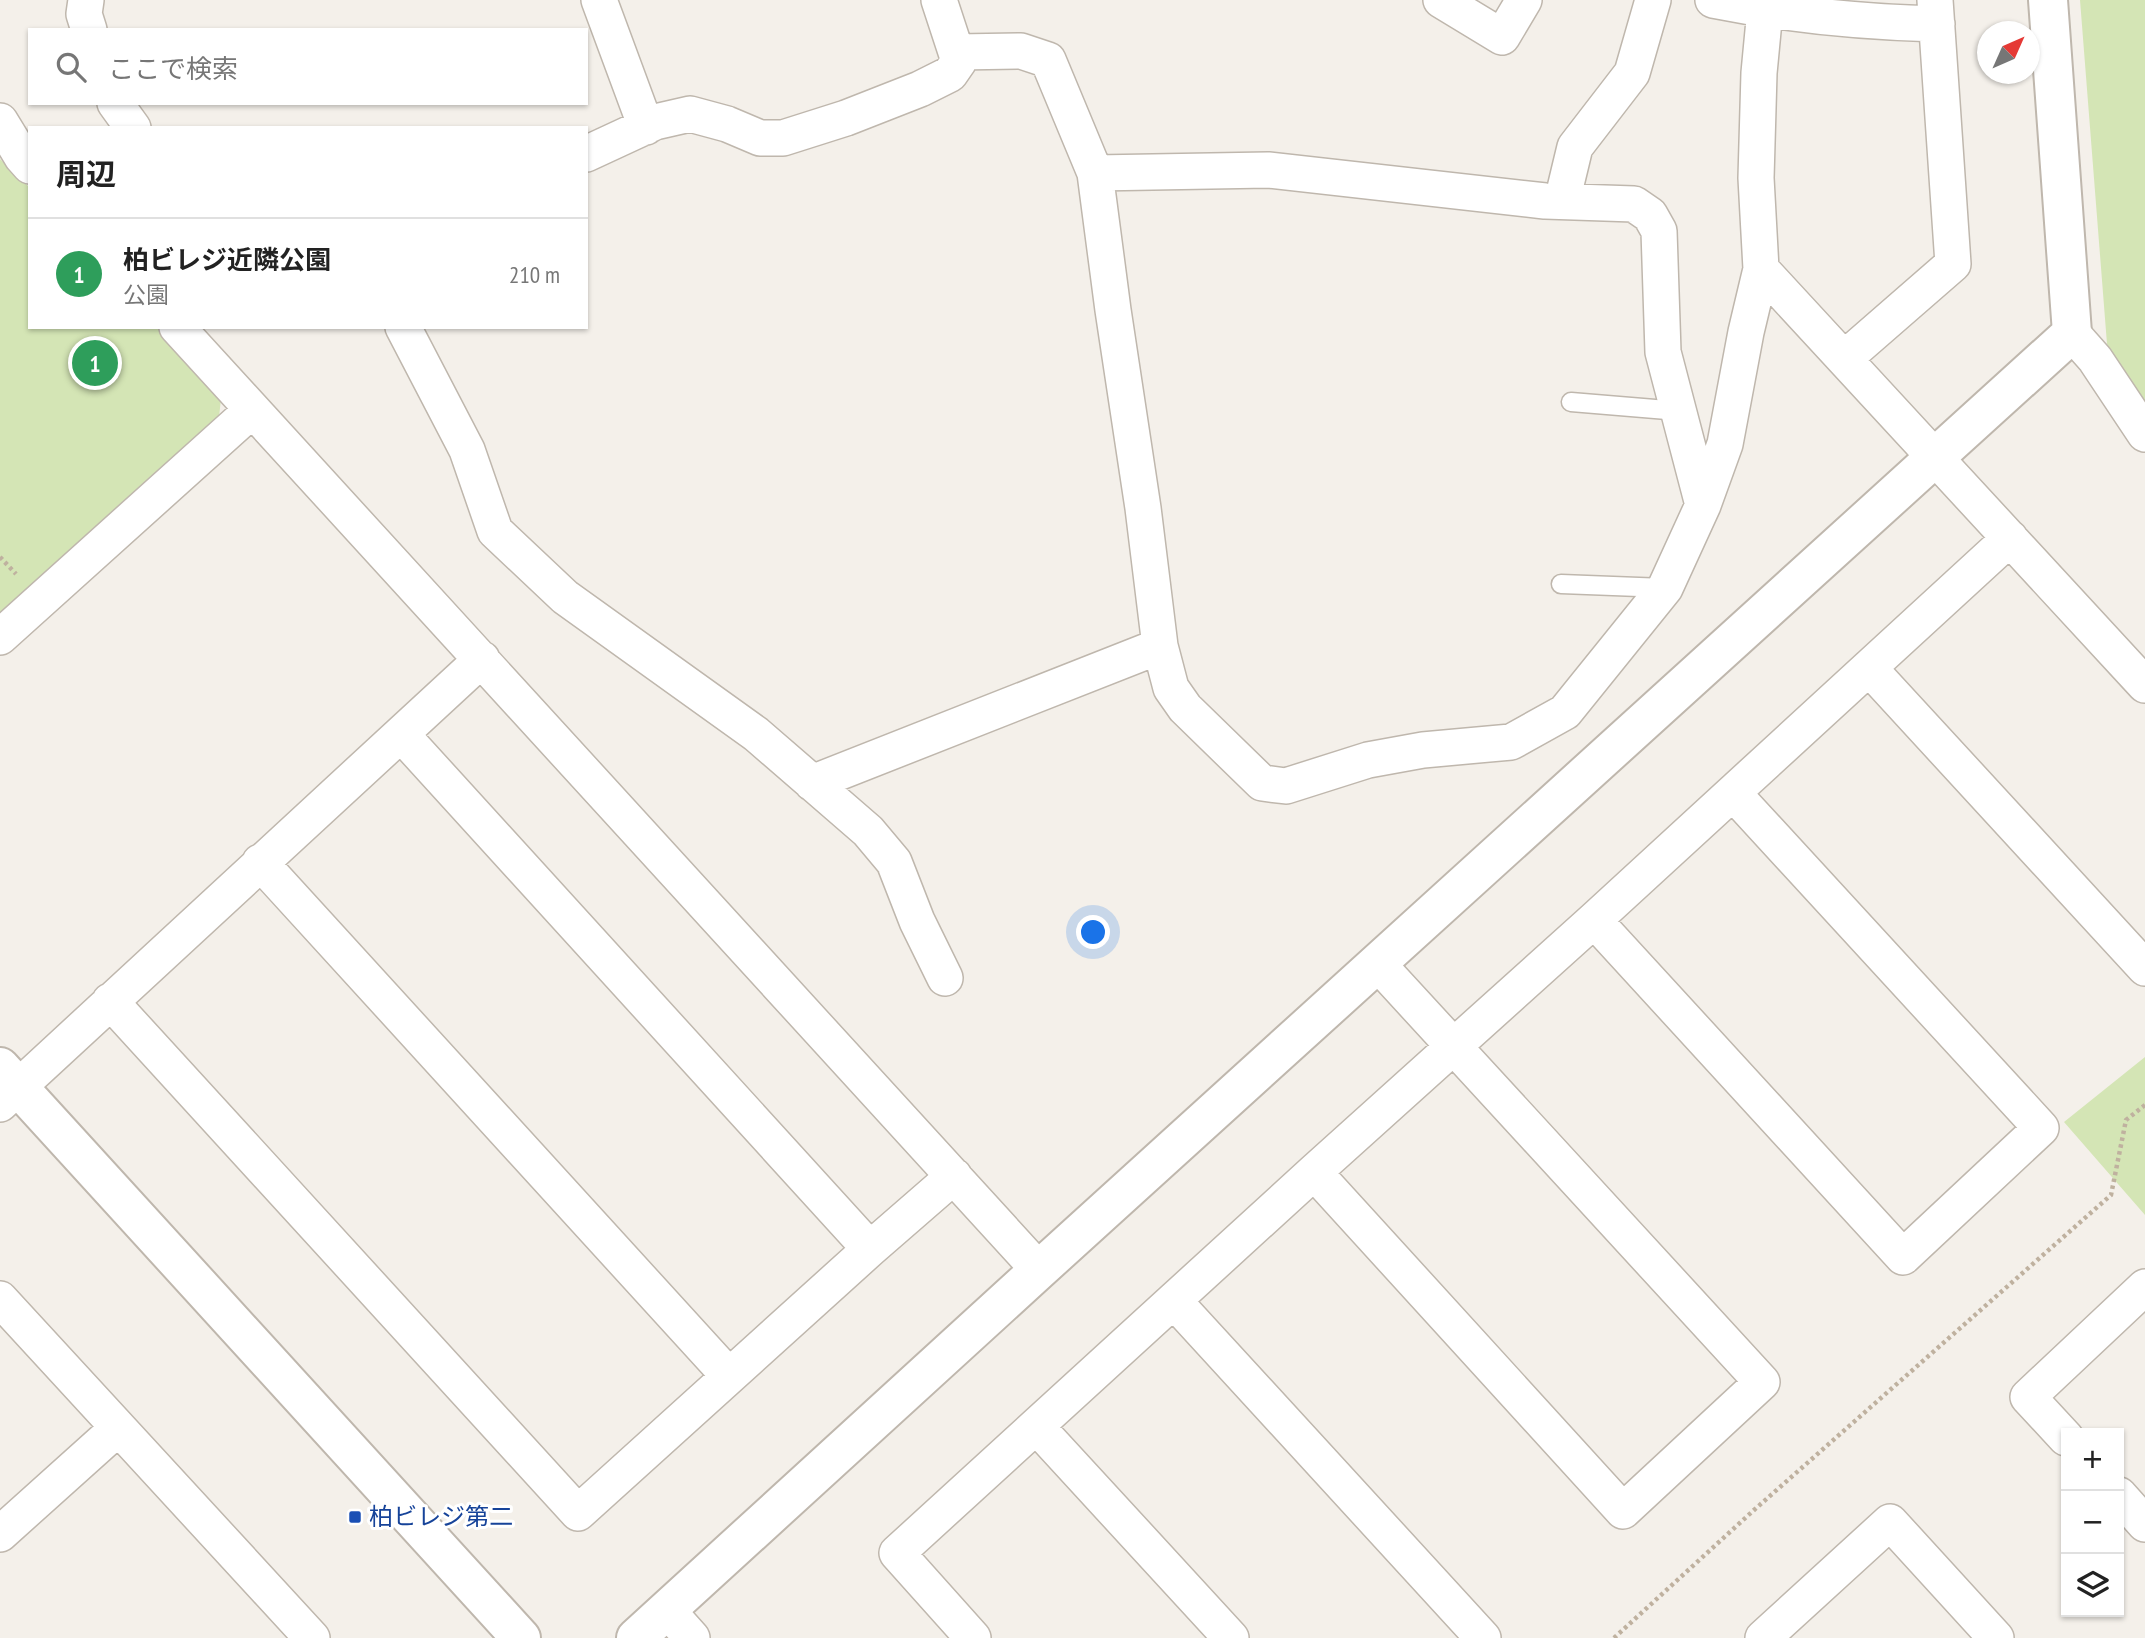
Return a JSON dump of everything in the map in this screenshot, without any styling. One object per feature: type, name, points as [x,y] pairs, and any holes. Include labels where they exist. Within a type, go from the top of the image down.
[{"type":"street","points":[[86,0],[84,14],[88,28]]},
{"type":"street","points":[[599,0],[646,127]]},
{"type":"street","points":[[588,153],[655,122],[690,114],[727,124],[760,138],[783,138],[846,118],[920,89],[950,74],[959,61],[939,0]]},
{"type":"street","points":[[1441,0],[1502,37],[1524,0]]},
{"type":"street","points":[[1562,201],[1575,147],[1632,73],[1653,0]]},
{"type":"street","points":[[1713,0],[1765,10],[1863,22],[1936,12],[1953,264],[1845,358]]},
{"type":"street","points":[[2048,0],[2072,333],[2095,359],[2145,434]]},
{"type":"street","points":[[957,52],[1021,51],[1048,60],[1095,173],[1160,646],[1171,688],[1185,708],[1262,783],[1286,786],[1368,760],[1423,750],[1511,742],[1565,712],[1665,588],[1703,505],[1725,444],[1761,269],[1756,177],[1759,73],[1765,10]]},
{"type":"street","points":[[116,105],[132,126]]},
{"type":"street","points":[[0,121],[28,163]]},
{"type":"street","points":[[1095,173],[1268,170],[1562,201],[1634,204],[1650,215],[1659,231],[1663,352],[1703,505]]},
{"type":"street","points":[[1761,269],[2145,685]]},
{"type":"street","points":[[179,329],[1039,1269]]},
{"type":"street","points":[[404,329],[467,450],[495,531],[565,597],[756,734],[868,831],[894,862],[917,920],[945,978]]},
{"type":"street","points":[[636,1638],[2072,333]]},
{"type":"street","points":[[0,637],[252,410]]},
{"type":"street","points":[[973,1638],[897,1553],[2010,538]]},
{"type":"street","points":[[811,783],[1160,646]]},
{"type":"street","points":[[482,659],[110,1001],[6,1086],[521,1638]]},
{"type":"street","points":[[1869,668],[2145,968]]},
{"type":"street","points":[[401,734],[870,1249]]},
{"type":"street","points":[[1594,920],[1903,1257],[2041,1128],[1733,793]]},
{"type":"street","points":[[260,862],[729,1376]]},
{"type":"street","points":[[1314,1172],[1623,1511],[1762,1382],[1377,963]]},
{"type":"street","points":[[110,1001],[578,1513],[954,1176]]},
{"type":"street","points":[[2061,1432],[2028,1396],[2145,1287]]},
{"type":"street","points":[[0,1299],[312,1638]]},
{"type":"street","points":[[1174,1301],[1483,1638]]},
{"type":"street","points":[[1037,1427],[1231,1638]]},
{"type":"street","points":[[0,1534],[118,1428]]},
{"type":"street","points":[[2124,1501],[2145,1524]]},
{"type":"street","points":[[1763,1638],[1890,1522],[1996,1638]]},
{"type":"street","points":[[667,1610],[692,1638]]},
{"type":"lane","points":[[1572,402],[1679,411]]},
{"type":"lane","points":[[1561,584],[1665,588]]},
{"type":"path","points":[[1614,1638],[1765,1500],[2111,1195],[2126,1120],[2145,1105]]},
{"type":"green space","points":[[2080,0],[2145,0],[2145,401],[2107,344]]},
{"type":"green space","points":[[0,159],[28,186],[28,329],[159,329],[221,399],[219,417],[0,615]]},
{"type":"green space","points":[[2145,1057],[2145,1215],[2064,1122]]},
{"type":"place","name":"柏ビレジ近隣公園","points":[[95,363]]},
{"type":"place","name":"柏ビレジ第二","points":[[355,1517]]}]
